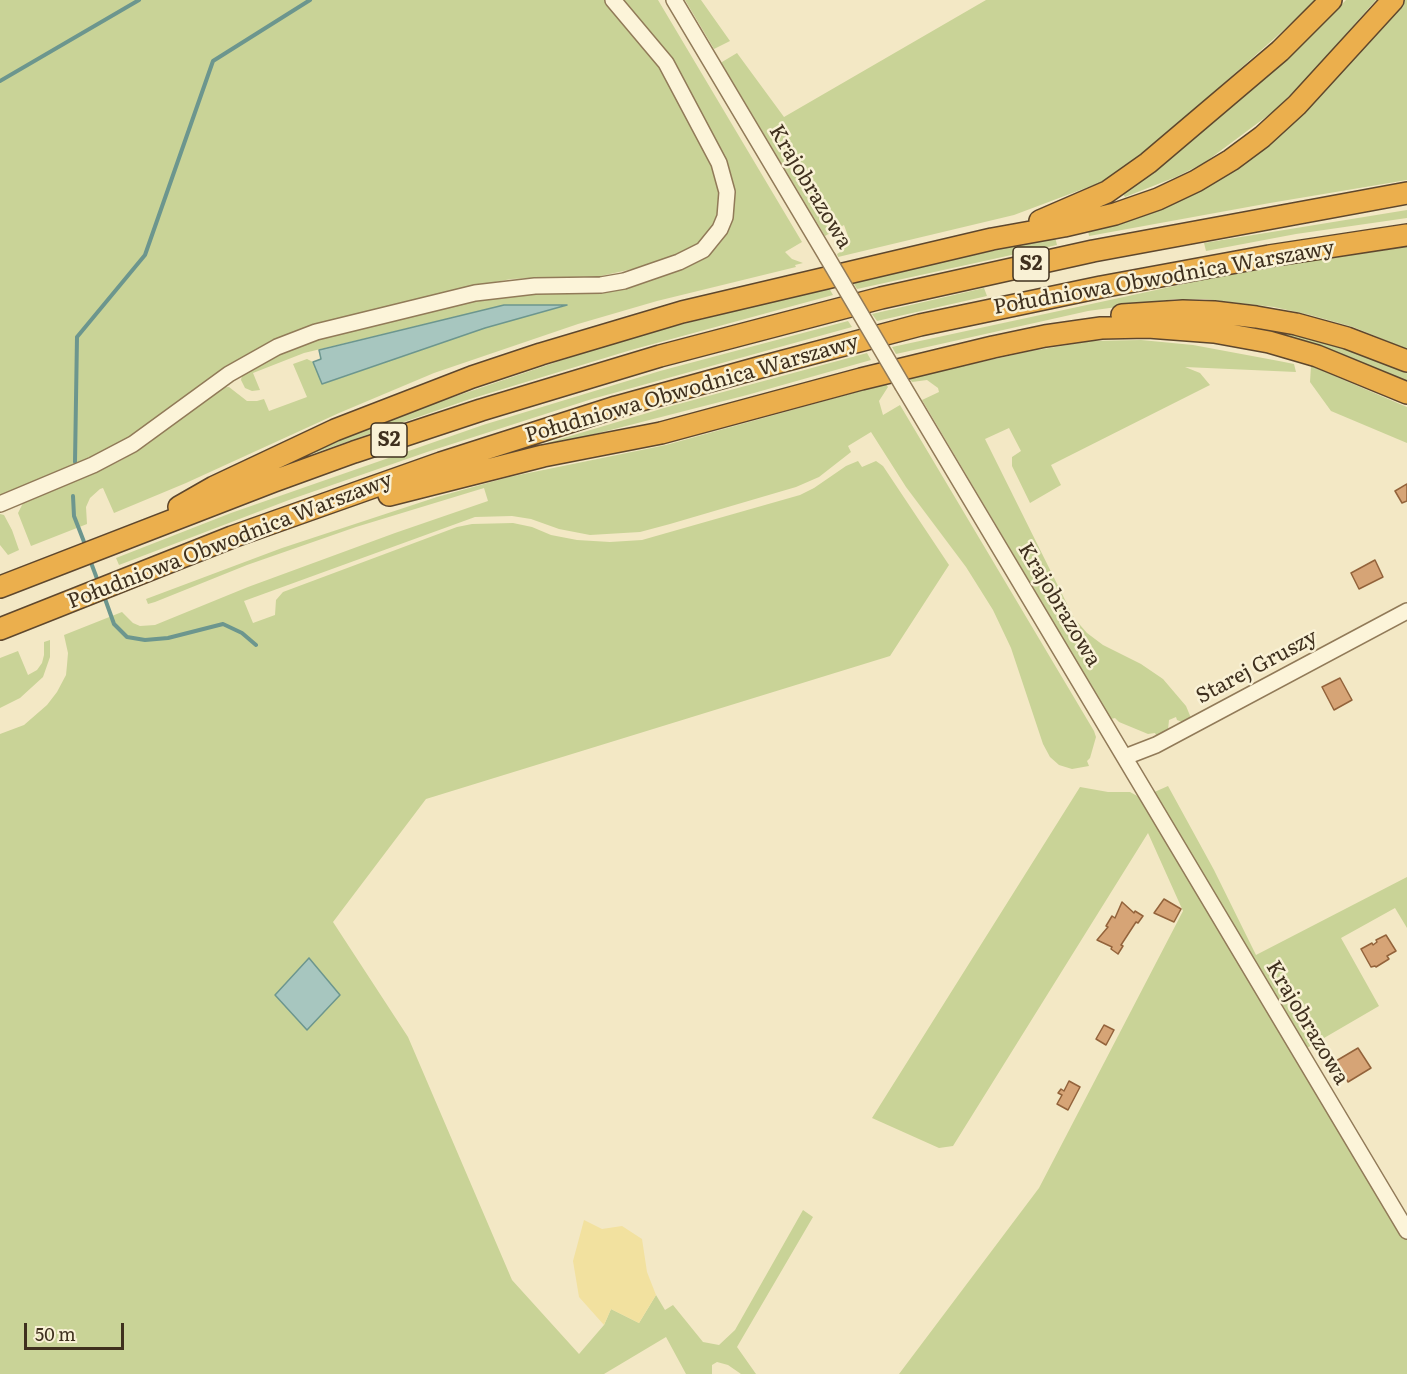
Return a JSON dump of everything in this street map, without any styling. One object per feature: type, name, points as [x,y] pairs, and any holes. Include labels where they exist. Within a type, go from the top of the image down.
[{"type":"highway","points":[[992,239],[1062,213],[1107,192],[1182,136],[1280,51],[1331,0]]},
{"type":"highway","points":[[124,538],[214,487],[335,430],[540,354],[682,312],[992,239],[1115,214],[1158,199],[1214,170],[1262,137],[1297,105],[1393,0]]},
{"type":"highway","name":"Południowa Obwodnica Warszawy","points":[[0,587],[302,471],[430,426],[660,356],[881,298],[1038,262],[1157,238],[1407,194]]},
{"type":"highway","name":"Południowa Obwodnica Warszawy","points":[[0,629],[232,537],[441,463],[597,413],[855,342],[991,309],[1269,256],[1407,235]]},
{"type":"highway","points":[[232,537],[543,456],[616,443],[702,423],[1069,322],[1142,312],[1183,311],[1245,315],[1296,324],[1347,338],[1407,361]]},
{"type":"highway","points":[[933,361],[1045,336],[1101,328],[1148,327],[1214,332],[1269,342],[1317,356],[1407,393]]},
{"type":"street","points":[[0,504],[93,465],[133,444],[229,374],[277,347],[316,332],[475,293],[535,286],[602,285],[624,281],[679,262],[703,250],[717,235],[725,217],[727,192],[719,164],[666,63],[613,0]]},
{"type":"street","name":"Krajobrazowa","points":[[674,0],[1125,757],[1401,1209],[1407,1231]]},
{"type":"street","name":"Starej Gruszy","points":[[1125,757],[1156,745],[1407,611]]},
{"type":"green space","points":[[0,0],[606,0],[660,65],[709,155],[720,190],[719,214],[707,236],[694,247],[646,266],[592,278],[511,279],[453,290],[353,316],[268,344],[245,356],[115,450],[0,496]]},
{"type":"green space","points":[[622,0],[658,0],[802,242],[785,252],[792,259],[803,263],[795,265],[796,267],[657,301],[578,324],[434,373],[114,513],[103,488],[100,489],[90,498],[86,507],[87,524],[31,546],[18,513],[25,499],[120,461],[148,444],[217,388],[229,387],[247,401],[264,399],[269,411],[307,397],[293,364],[307,359],[313,362],[323,384],[485,328],[564,306],[504,305],[304,353],[253,373],[260,390],[252,391],[245,388],[241,380],[242,375],[251,367],[298,346],[362,327],[490,297],[683,268],[705,257],[717,247],[727,234],[732,222],[735,200],[731,177],[722,156]]},
{"type":"green space","points":[[685,0],[701,0],[730,41],[714,49]]},
{"type":"green space","points":[[986,0],[1316,0],[1137,160],[1099,183],[1014,215],[838,257],[837,254],[842,251],[848,241],[844,225],[825,236],[722,62],[737,53],[784,117]]},
{"type":"green space","points":[[1346,0],[1376,0],[1307,78],[1274,111],[1204,163],[1125,197],[1121,192],[1182,149],[1312,35]]},
{"type":"green space","points":[[1407,0],[1407,180],[1089,236],[1088,230],[1203,188],[1243,164],[1284,129]]},
{"type":"green space","points":[[1407,210],[1407,218],[1296,234],[1206,251],[1204,243]]},
{"type":"green space","points":[[1055,237],[1057,245],[857,289],[853,282]]},
{"type":"green space","points":[[1407,247],[1407,349],[1353,327],[1310,315],[1274,307],[1204,299],[1175,299],[1088,311],[896,354],[892,347],[1207,279]]},
{"type":"green space","points":[[829,288],[833,295],[631,350],[470,399],[306,456],[304,453],[374,424],[580,354],[651,332]]},
{"type":"green space","points":[[984,288],[987,296],[877,321],[872,314]]},
{"type":"green space","points":[[848,321],[852,327],[592,399],[427,452],[289,500],[119,565],[116,558],[231,513],[483,425],[660,371]]},
{"type":"green space","points":[[1208,321],[1272,329],[1322,339],[1407,370],[1407,383]]},
{"type":"green space","points":[[1141,340],[1193,345],[1294,364],[1296,372],[1185,367],[1200,373],[1210,385],[1051,465],[1061,485],[1030,503],[1012,466],[1012,457],[1021,451],[1009,428],[985,439],[1074,618],[1087,633],[1103,645],[1141,664],[1163,679],[1186,706],[1191,718],[1182,722],[1176,717],[1169,720],[1168,730],[1157,737],[1155,733],[1148,734],[1119,722],[1115,718],[1111,719],[922,400],[939,392],[938,388],[927,380],[912,382],[909,378],[1031,351],[1092,341]]},
{"type":"green space","points":[[867,353],[871,360],[747,395],[548,446],[547,443],[664,408]]},
{"type":"green space","points":[[1311,366],[1407,407],[1407,443],[1331,411],[1310,382]]},
{"type":"green space","points":[[886,384],[888,387],[879,401],[883,415],[900,405],[1094,731],[1096,737],[1087,761],[1089,766],[1072,769],[1059,765],[1050,757],[1043,744],[1011,648],[993,610],[966,567],[906,487],[871,432],[848,446],[851,452],[819,477],[796,487],[670,524],[640,532],[590,535],[512,516],[475,517],[244,601],[253,623],[275,615],[276,600],[283,592],[457,527],[472,524],[513,523],[532,527],[551,535],[577,540],[610,542],[642,540],[800,495],[858,461],[862,467],[876,461],[883,466],[949,565],[890,656],[426,799],[333,922],[408,1037],[512,1280],[579,1354],[604,1325],[611,1309],[639,1323],[656,1295],[665,1310],[673,1305],[703,1342],[719,1345],[735,1330],[803,1210],[813,1217],[737,1347],[756,1374],[741,1374],[728,1365],[717,1362],[712,1365],[712,1374],[686,1374],[666,1337],[604,1374],[0,1374],[0,734],[24,725],[47,705],[57,692],[66,675],[68,653],[64,635],[122,612],[133,623],[140,626],[155,625],[248,587],[488,501],[484,488],[356,527],[247,565],[155,602],[148,604],[146,599],[282,548],[437,497],[509,477],[666,445]]},
{"type":"green space","points":[[0,514],[4,515],[12,530],[19,550],[8,555],[0,545]]},
{"type":"green space","points":[[50,640],[50,657],[43,677],[20,698],[0,708],[0,658],[18,651],[28,675],[37,670],[42,663],[44,642]]},
{"type":"green space","points":[[1168,786],[1214,870],[1256,955],[1407,877],[1407,928],[1395,908],[1341,938],[1379,1006],[1300,1052],[1407,1231],[1407,1374],[899,1374],[1039,1188],[1183,911],[1148,833],[953,1146],[939,1148],[872,1118],[1080,787],[1108,792],[1130,792],[1141,798]]},
{"type":"sand","points":[[584,1220],[602,1229],[622,1226],[642,1239],[647,1272],[656,1295],[639,1323],[611,1309],[604,1325],[579,1297],[573,1261]]},
{"type":"water","points":[[504,305],[567,305],[485,328],[322,384],[313,362],[321,359],[319,350]]},
{"type":"water","points":[[309,958],[340,995],[307,1030],[275,995]]},
{"type":"building","points":[[1407,484],[1407,501],[1402,503],[1395,491]]},
{"type":"building","points":[[1375,560],[1383,577],[1359,589],[1351,573]]},
{"type":"building","points":[[1340,678],[1352,700],[1334,710],[1322,687]]},
{"type":"building","points":[[1164,899],[1181,909],[1174,922],[1154,913]]},
{"type":"building","points":[[1122,902],[1134,913],[1135,911],[1143,916],[1138,923],[1136,922],[1118,954],[1111,949],[1112,947],[1097,940],[1108,927],[1106,926],[1112,916],[1115,918]]},
{"type":"building","points":[[1386,935],[1396,951],[1387,956],[1389,959],[1376,967],[1371,967],[1361,949],[1372,943],[1373,945],[1377,942],[1376,940]]},
{"type":"building","points":[[1104,1025],[1114,1030],[1106,1045],[1096,1039]]},
{"type":"building","points":[[1358,1048],[1371,1068],[1348,1082],[1336,1061]]},
{"type":"building","points":[[1069,1081],[1080,1087],[1068,1110],[1057,1104],[1062,1095],[1058,1093],[1061,1089],[1064,1091]]},
{"type":"waterway","points":[[0,81],[139,0]]},
{"type":"waterway","points":[[75,462],[77,337],[145,255],[213,61],[310,0]]},
{"type":"waterway","points":[[73,496],[74,516],[86,547]]},
{"type":"waterway","points":[[90,560],[99,584]]},
{"type":"waterway","points":[[104,596],[114,624],[127,637],[145,640],[168,638],[223,624],[242,633],[256,645]]}]
